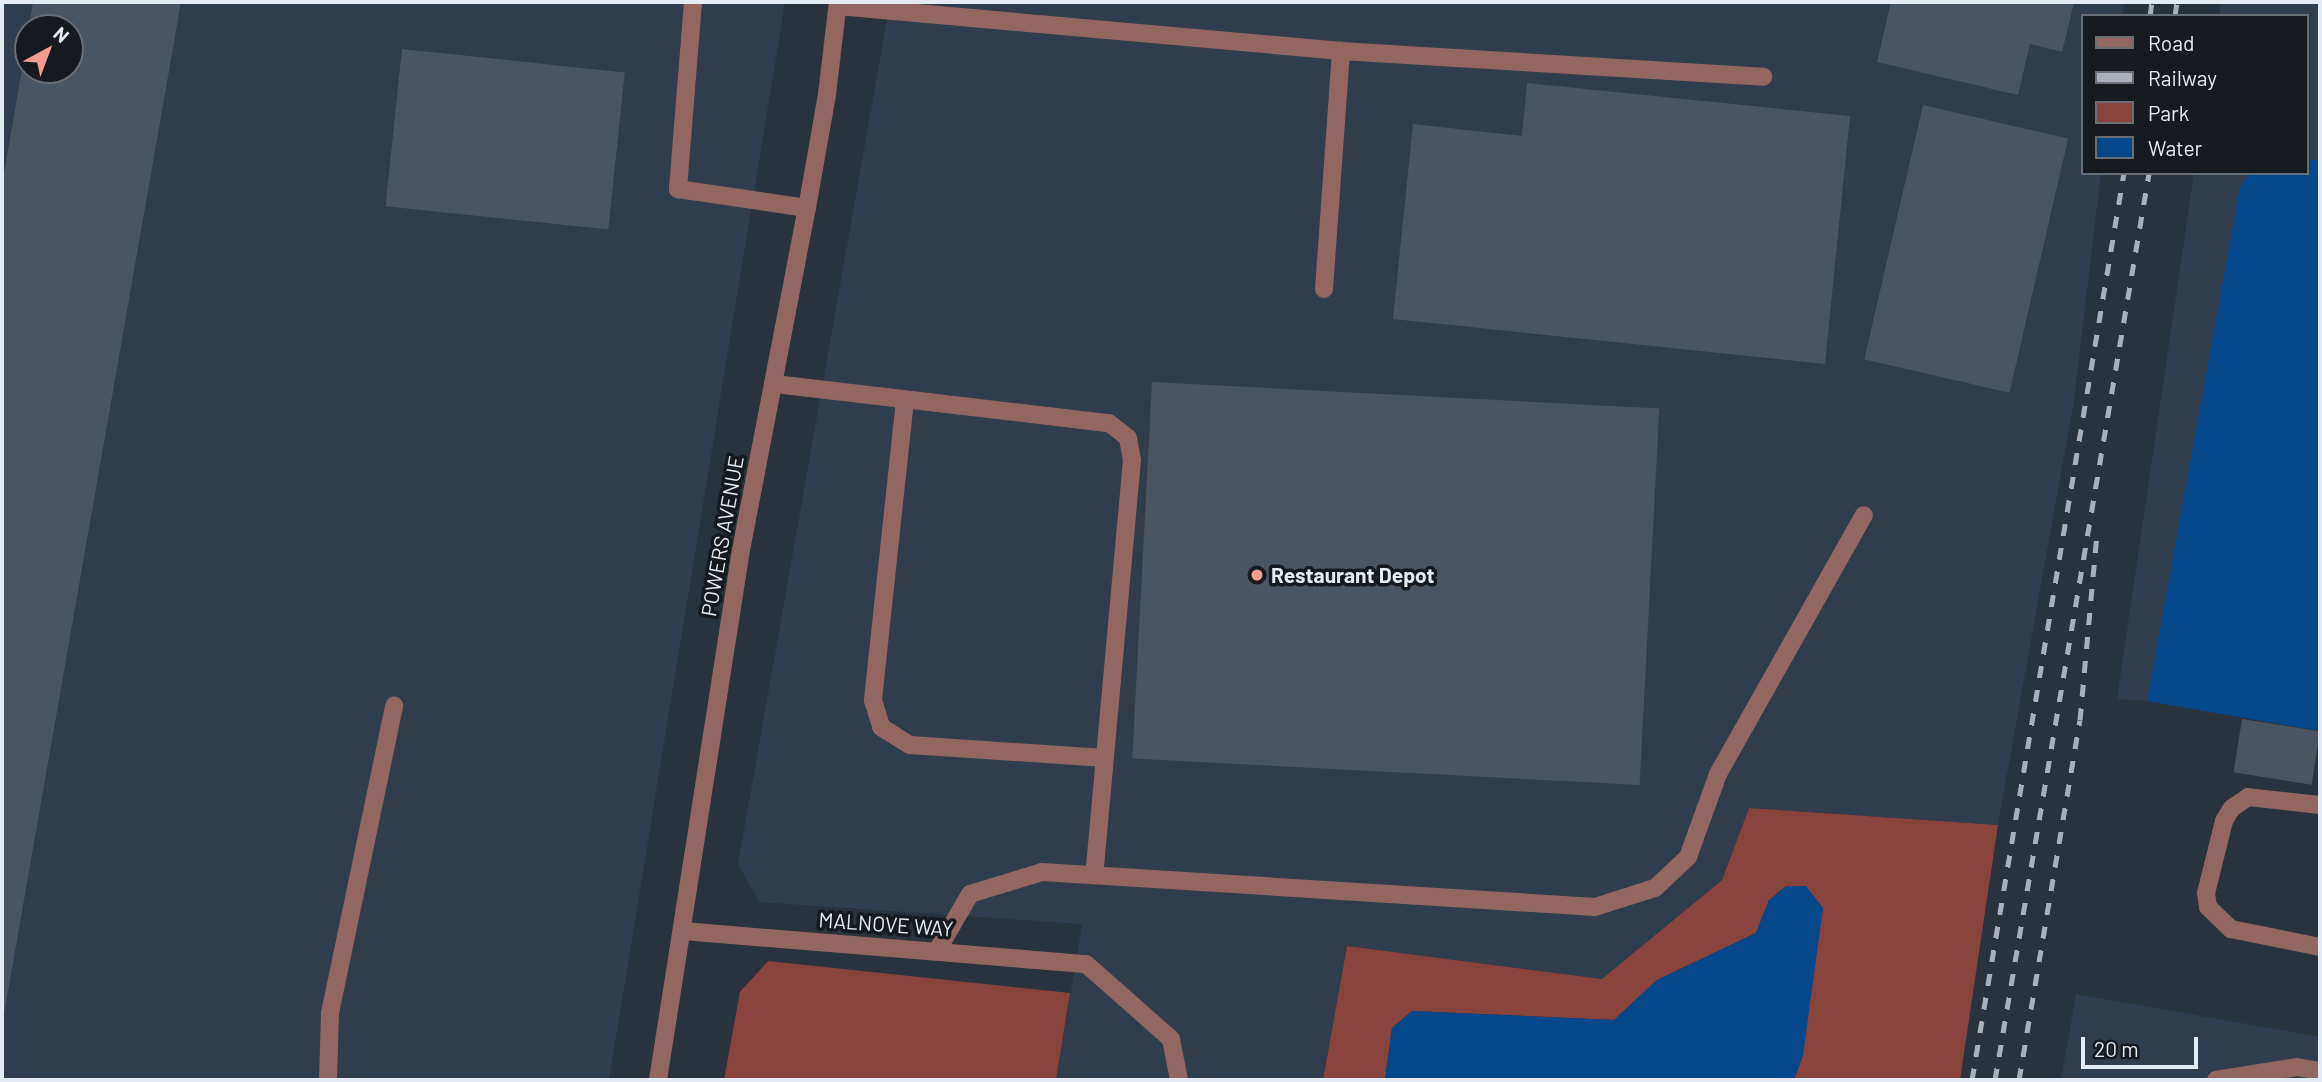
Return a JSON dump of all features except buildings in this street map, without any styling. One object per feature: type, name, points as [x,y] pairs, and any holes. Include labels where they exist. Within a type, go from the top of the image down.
[{"type":"street","points":[[693,2],[678,190],[807,208]]},
{"type":"street","points":[[838,4],[1341,51],[1763,76]]},
{"type":"street","name":"POWERS AVENUE","points":[[658,1080],[741,550],[807,208],[827,94],[838,4]]},
{"type":"street","points":[[1324,289],[1341,51]]},
{"type":"street","points":[[775,384],[1109,423],[1128,438],[1132,460],[1094,875]]},
{"type":"street","points":[[905,400],[873,700],[881,727],[910,745],[1105,758]]},
{"type":"street","points":[[937,951],[970,894],[1042,872],[1595,907],[1654,888],[1688,856],[1718,774],[1864,515]]},
{"type":"street","points":[[328,1080],[330,1013],[394,706]]},
{"type":"street","points":[[2320,805],[2272,797],[2248,797],[2232,808],[2224,821],[2206,893],[2208,906],[2216,918],[2231,929],[2320,947]]},
{"type":"street","name":"MALNOVE WAY","points":[[683,931],[1086,964],[1171,1039],[1179,1080]]},
{"type":"street","points":[[2216,1080],[2297,1067],[2320,1071]]},
{"type":"shaded area","points":[[2,2],[785,2],[609,1080],[2,1080]]},
{"type":"shaded area","points":[[890,2],[2124,2],[2122,14],[2080,14],[2080,175],[2101,175],[2074,400],[1998,825],[1749,808],[1722,880],[1602,979],[1347,946],[1323,1080],[1056,1080],[1082,924],[759,902],[738,864]]},
{"type":"shaded area","points":[[2221,2],[2320,2],[2320,731],[2147,701],[2117,699],[2194,175],[2308,175],[2308,14],[2219,14]]},
{"type":"shaded area","points":[[2076,994],[2320,1037],[2320,1080],[2061,1080]]},
{"type":"green space","points":[[1749,808],[1998,825],[1960,1080],[1794,1080],[1803,1055],[1769,900],[1756,933],[1657,980],[1614,1020],[1412,1011],[1392,1028],[1385,1080],[1323,1080],[1347,946],[1602,979],[1722,880]]},
{"type":"green space","points":[[768,961],[1070,993],[1056,1080],[724,1080],[740,992]]},
{"type":"water","points":[[2308,159],[2320,161],[2320,731],[2147,701],[2240,187],[2249,175],[2308,175]]},
{"type":"water","points":[[1786,886],[1806,886],[1823,908],[1803,1055],[1794,1080],[1385,1080],[1392,1028],[1412,1011],[1614,1020],[1657,980],[1756,933],[1769,900]]},
{"type":"railway","points":[[2150,14],[2152,2]]},
{"type":"railway","points":[[2175,14],[2177,2]]},
{"type":"railway","points":[[1972,1080],[2124,175]]},
{"type":"railway","points":[[1995,1080],[2149,175]]},
{"type":"railway","points":[[2019,1080],[2080,720],[2097,533]]},
{"type":"place","name":"Restaurant Depot","points":[[1257,575]]}]
